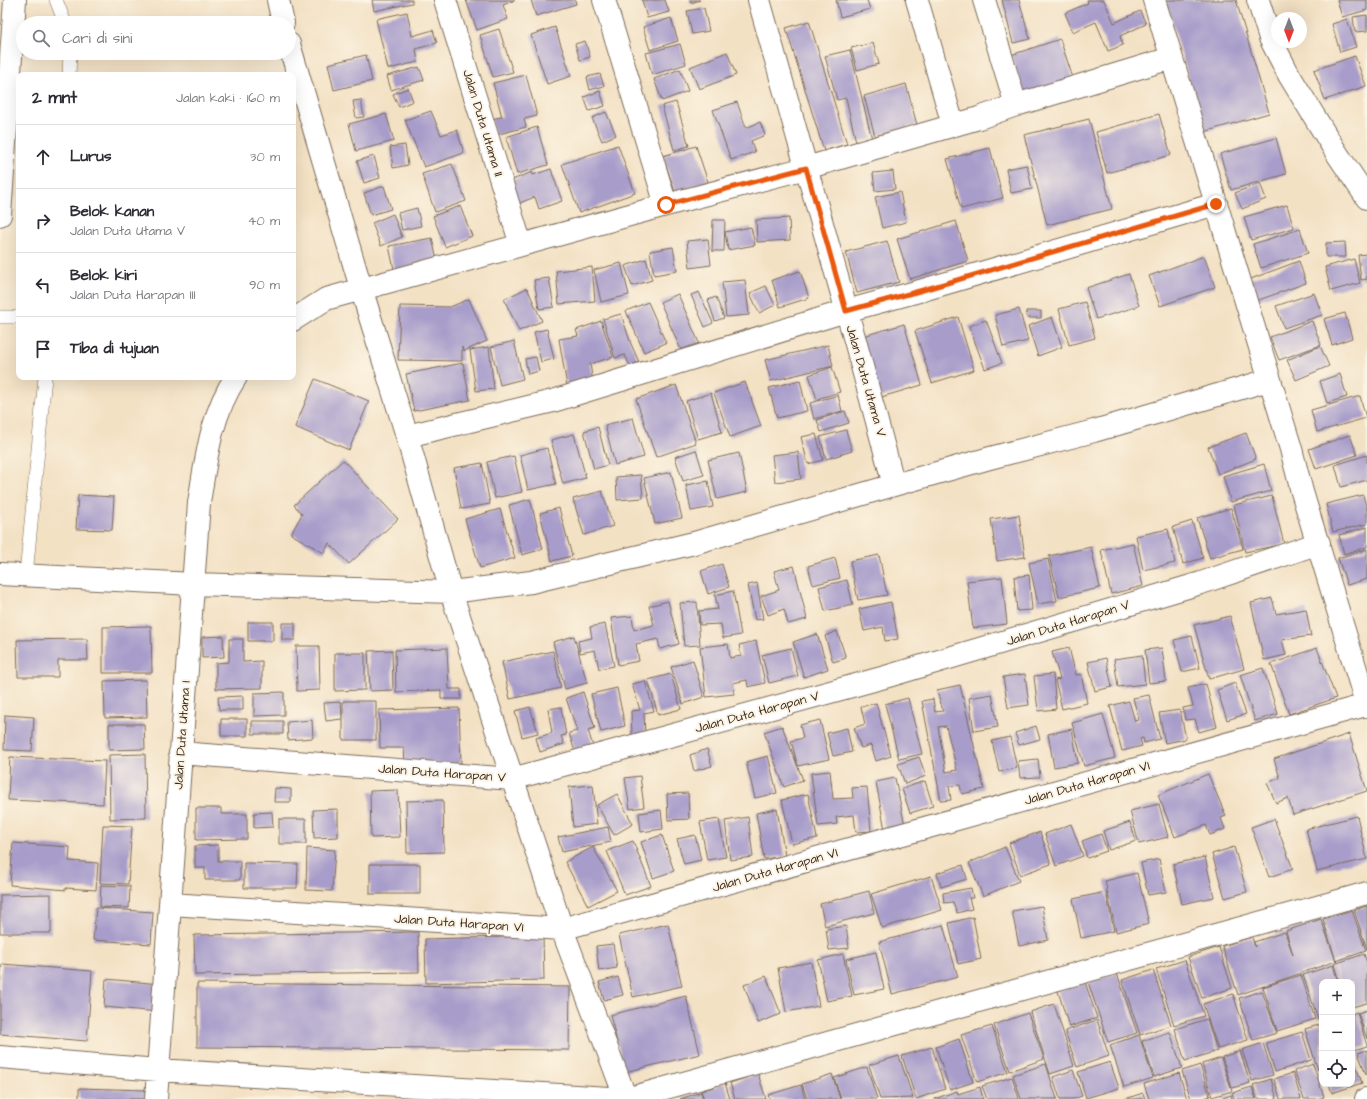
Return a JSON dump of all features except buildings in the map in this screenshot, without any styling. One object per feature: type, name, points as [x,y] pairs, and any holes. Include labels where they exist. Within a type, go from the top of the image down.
[{"type":"street","points":[[0,215],[14,0]]},
{"type":"street","points":[[278,0],[281,16]]},
{"type":"street","name":"Jalan Duta Utama II","points":[[446,0],[520,245]]},
{"type":"street","points":[[604,0],[666,205]]},
{"type":"street","name":"Jalan Duta Utama V","points":[[758,0],[894,485]]},
{"type":"street","points":[[917,0],[953,125]]},
{"type":"street","points":[[984,0],[1016,105]]},
{"type":"street","points":[[1154,0],[1292,449],[1302,492],[1319,543],[1367,705]]},
{"type":"street","points":[[1258,0],[1270,38],[1289,74],[1332,145],[1367,198]]},
{"type":"street","points":[[296,318],[326,299],[361,288],[806,168],[953,125],[1171,58]]},
{"type":"street","points":[[294,60],[361,288],[407,436],[451,592],[562,929],[626,1099]]},
{"type":"street","points":[[407,436],[553,401],[846,311],[923,290],[1216,204]]},
{"type":"street","name":"Jalan Duta Utama I","points":[[156,1099],[199,503],[209,446],[216,418],[228,388],[234,380]]},
{"type":"street","points":[[0,574],[194,584],[451,592],[531,582],[588,570],[694,544],[894,485],[1094,431],[1270,380]]},
{"type":"street","name":"Jalan Duta Harapan V","points":[[180,753],[512,779],[885,677],[1201,583],[1319,543]]},
{"type":"street","name":"Jalan Duta Harapan VI","points":[[170,904],[562,929],[1367,705]]},
{"type":"street","points":[[0,1057],[158,1070],[626,1099],[1367,893]]},
{"type":"lane","points":[[56,0],[62,16]]},
{"type":"lane","points":[[69,72],[70,60]]},
{"type":"lane","points":[[0,317],[16,317]]},
{"type":"lane","points":[[26,575],[45,380]]},
{"type":"route","points":[[666,205],[806,168],[846,311],[923,290],[1216,204]]}]
